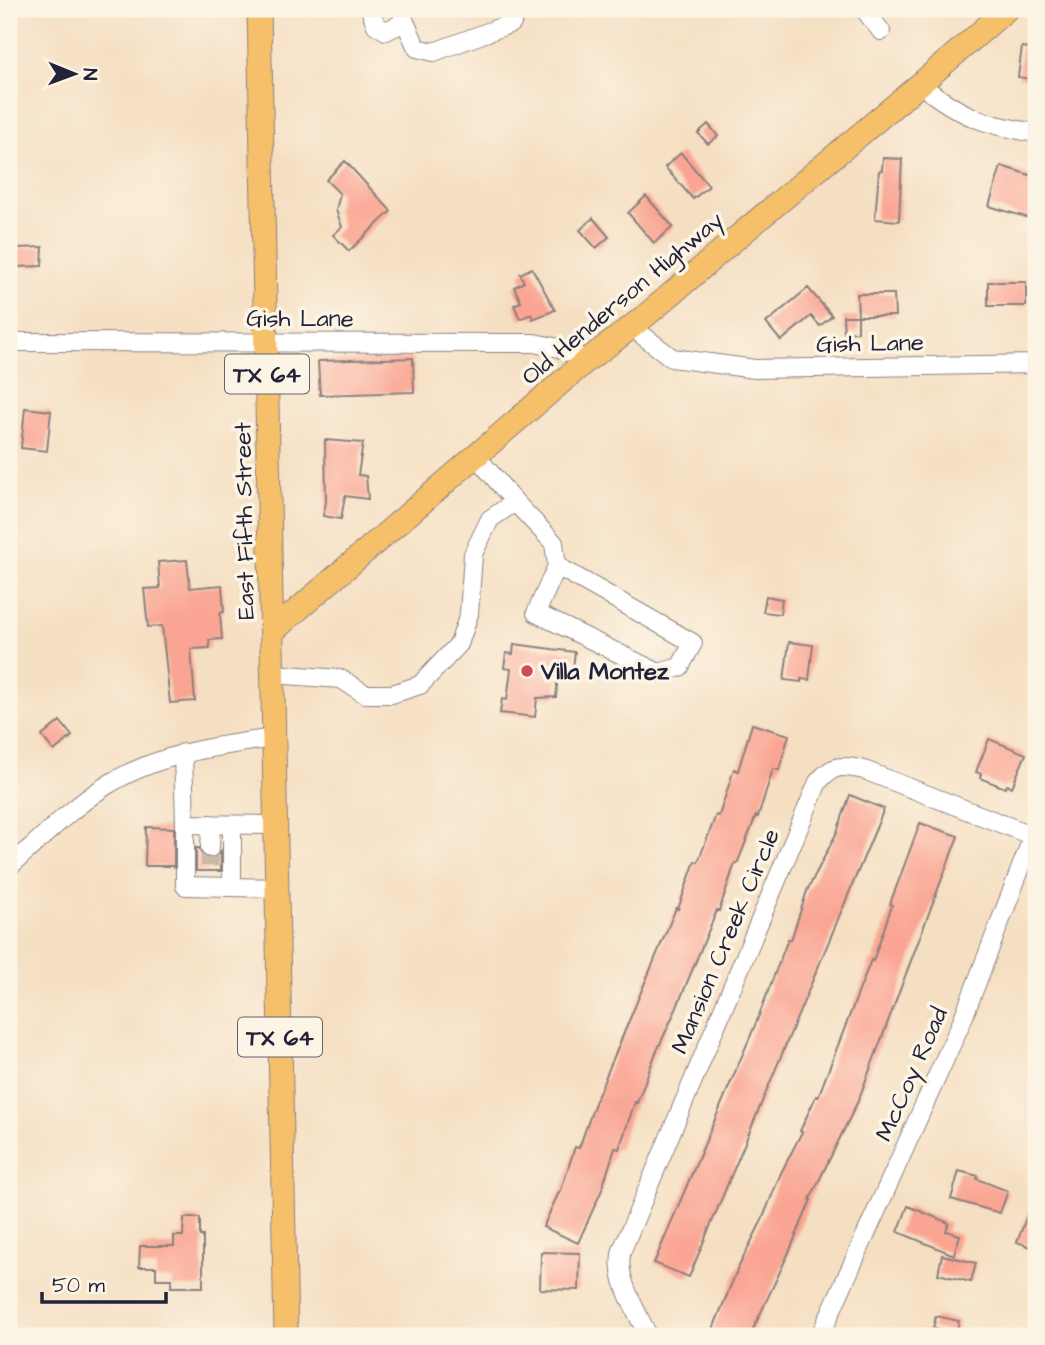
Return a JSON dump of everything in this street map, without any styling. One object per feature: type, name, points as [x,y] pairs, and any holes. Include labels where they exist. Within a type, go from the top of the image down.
[{"type":"main road","name":"East Fifth Street","points":[[259,9],[274,738]]},
{"type":"main road","name":"Old Henderson Highway","points":[[273,631],[587,360],[633,328],[1007,9]]},
{"type":"main road","name":"TX 64","points":[[274,738],[286,1336]]},
{"type":"street","points":[[370,9],[376,25],[386,31],[403,15],[417,48],[434,52],[512,23]]},
{"type":"street","points":[[864,9],[881,31]]},
{"type":"street","points":[[921,85],[948,106],[972,119],[1036,133]]},
{"type":"street","name":"Gish Lane","points":[[633,328],[672,358],[755,369],[1036,364]]},
{"type":"street","name":"Gish Lane","points":[[9,342],[534,343],[559,348],[587,360]]},
{"type":"street","points":[[476,456],[514,502],[554,543],[557,566],[536,613],[659,673],[680,667],[693,643],[557,566]]},
{"type":"street","points":[[273,674],[341,679],[365,694],[391,694],[420,685],[459,644],[468,614],[473,554],[491,519],[514,502]]},
{"type":"street","points":[[9,867],[105,787],[127,774],[183,753],[274,738]]},
{"type":"street","points":[[183,753],[185,886],[211,879],[232,887],[277,888]]},
{"type":"street","name":"Mansion Creek Circle","points":[[648,1336],[622,1274],[619,1262],[622,1250],[818,782],[826,772],[835,767],[864,770],[1035,832]]},
{"type":"street","points":[[185,824],[276,825]]},
{"type":"street","points":[[210,848],[211,824]]},
{"type":"street","points":[[232,824],[232,887]]},
{"type":"street","name":"McCoy Road","points":[[820,1336],[962,1021],[1035,832]]},
{"type":"building","points":[[1022,47],[1036,49],[1036,80],[1018,77]]},
{"type":"building","points":[[708,124],[718,136],[708,144],[698,133]]},
{"type":"building","points":[[681,153],[709,186],[693,199],[665,167]]},
{"type":"building","points":[[883,158],[902,159],[899,221],[875,219],[879,171],[882,170]]},
{"type":"building","points":[[345,161],[391,211],[349,251],[333,235],[342,227],[336,210],[340,194],[326,180]]},
{"type":"building","points":[[1001,166],[1036,177],[1036,205],[1032,219],[989,206]]},
{"type":"building","points":[[646,196],[673,227],[654,243],[628,213]]},
{"type":"building","points":[[593,218],[609,237],[596,248],[580,230]]},
{"type":"building","points":[[43,247],[42,266],[17,267],[17,248]]},
{"type":"building","points":[[532,268],[555,310],[533,319],[531,314],[520,319],[514,305],[521,302],[514,287],[524,282],[520,274]]},
{"type":"building","points":[[988,282],[1026,282],[1026,306],[988,306]]},
{"type":"building","points":[[808,288],[832,316],[820,326],[811,316],[781,341],[766,323]]},
{"type":"building","points":[[857,294],[894,294],[895,316],[858,316]]},
{"type":"building","points":[[843,316],[858,316],[858,332],[844,333]]},
{"type":"building","points":[[413,358],[414,392],[320,395],[318,361]]},
{"type":"building","points":[[25,408],[51,411],[47,451],[21,448]]},
{"type":"building","points":[[325,440],[363,443],[358,475],[366,476],[368,499],[345,496],[341,519],[323,516],[326,502]]},
{"type":"building","points":[[187,560],[190,588],[222,585],[222,639],[209,640],[210,648],[191,649],[195,701],[170,703],[162,626],[148,627],[144,589],[160,588],[158,562]]},
{"type":"building","points":[[766,596],[782,599],[780,614],[763,612]]},
{"type":"building","points":[[789,642],[813,645],[809,680],[784,680]]},
{"type":"building","points":[[514,644],[575,652],[572,675],[558,673],[556,697],[537,698],[535,717],[500,713],[502,699],[507,700],[511,669],[504,668],[506,653],[513,654]]},
{"type":"building","points":[[60,721],[72,736],[54,751],[42,736]]},
{"type":"building","points":[[752,724],[789,735],[779,770],[773,769],[758,817],[756,816],[737,864],[735,863],[719,911],[717,910],[655,1055],[637,1103],[635,1102],[619,1149],[615,1148],[601,1192],[578,1243],[543,1227],[560,1193],[575,1147],[579,1148],[596,1100],[676,908],[678,909],[695,861],[698,862],[716,815],[719,816],[734,769],[738,771]]},
{"type":"building","points":[[989,739],[1026,754],[1012,787],[1007,785],[1005,788],[980,778],[981,774],[976,772]]},
{"type":"building","points":[[850,795],[884,809],[689,1277],[654,1263],[756,1023],[788,939],[791,940],[807,891],[837,832]]},
{"type":"building","points":[[920,823],[958,836],[858,1101],[810,1199],[790,1250],[750,1336],[710,1336],[738,1268],[802,1132],[800,1131],[816,1096],[818,1097],[871,960],[873,961],[892,905],[890,904]]},
{"type":"building","points":[[146,827],[174,828],[174,868],[145,866]]},
{"type":"building","points":[[196,848],[199,848],[203,857],[209,859],[216,858],[221,851],[221,871],[196,871]]},
{"type":"building","points":[[959,1171],[978,1176],[977,1179],[1008,1191],[1000,1213],[951,1199]]},
{"type":"building","points":[[1036,1195],[1036,1249],[1017,1242]]},
{"type":"building","points":[[908,1206],[949,1223],[946,1231],[960,1235],[954,1255],[898,1232]]},
{"type":"building","points":[[184,1218],[200,1218],[200,1236],[203,1236],[203,1287],[171,1287],[172,1279],[156,1279],[156,1267],[139,1267],[140,1246],[174,1246],[174,1236],[183,1236]]},
{"type":"building","points":[[541,1252],[580,1253],[579,1290],[540,1289]]},
{"type":"building","points":[[942,1255],[976,1263],[971,1282],[938,1274]]},
{"type":"building","points":[[936,1316],[959,1321],[956,1333],[933,1328]]},
{"type":"tunnel","points":[[210,848],[210,871]]},
{"type":"place","name":"Villa Montez","points":[[527,671]]}]
